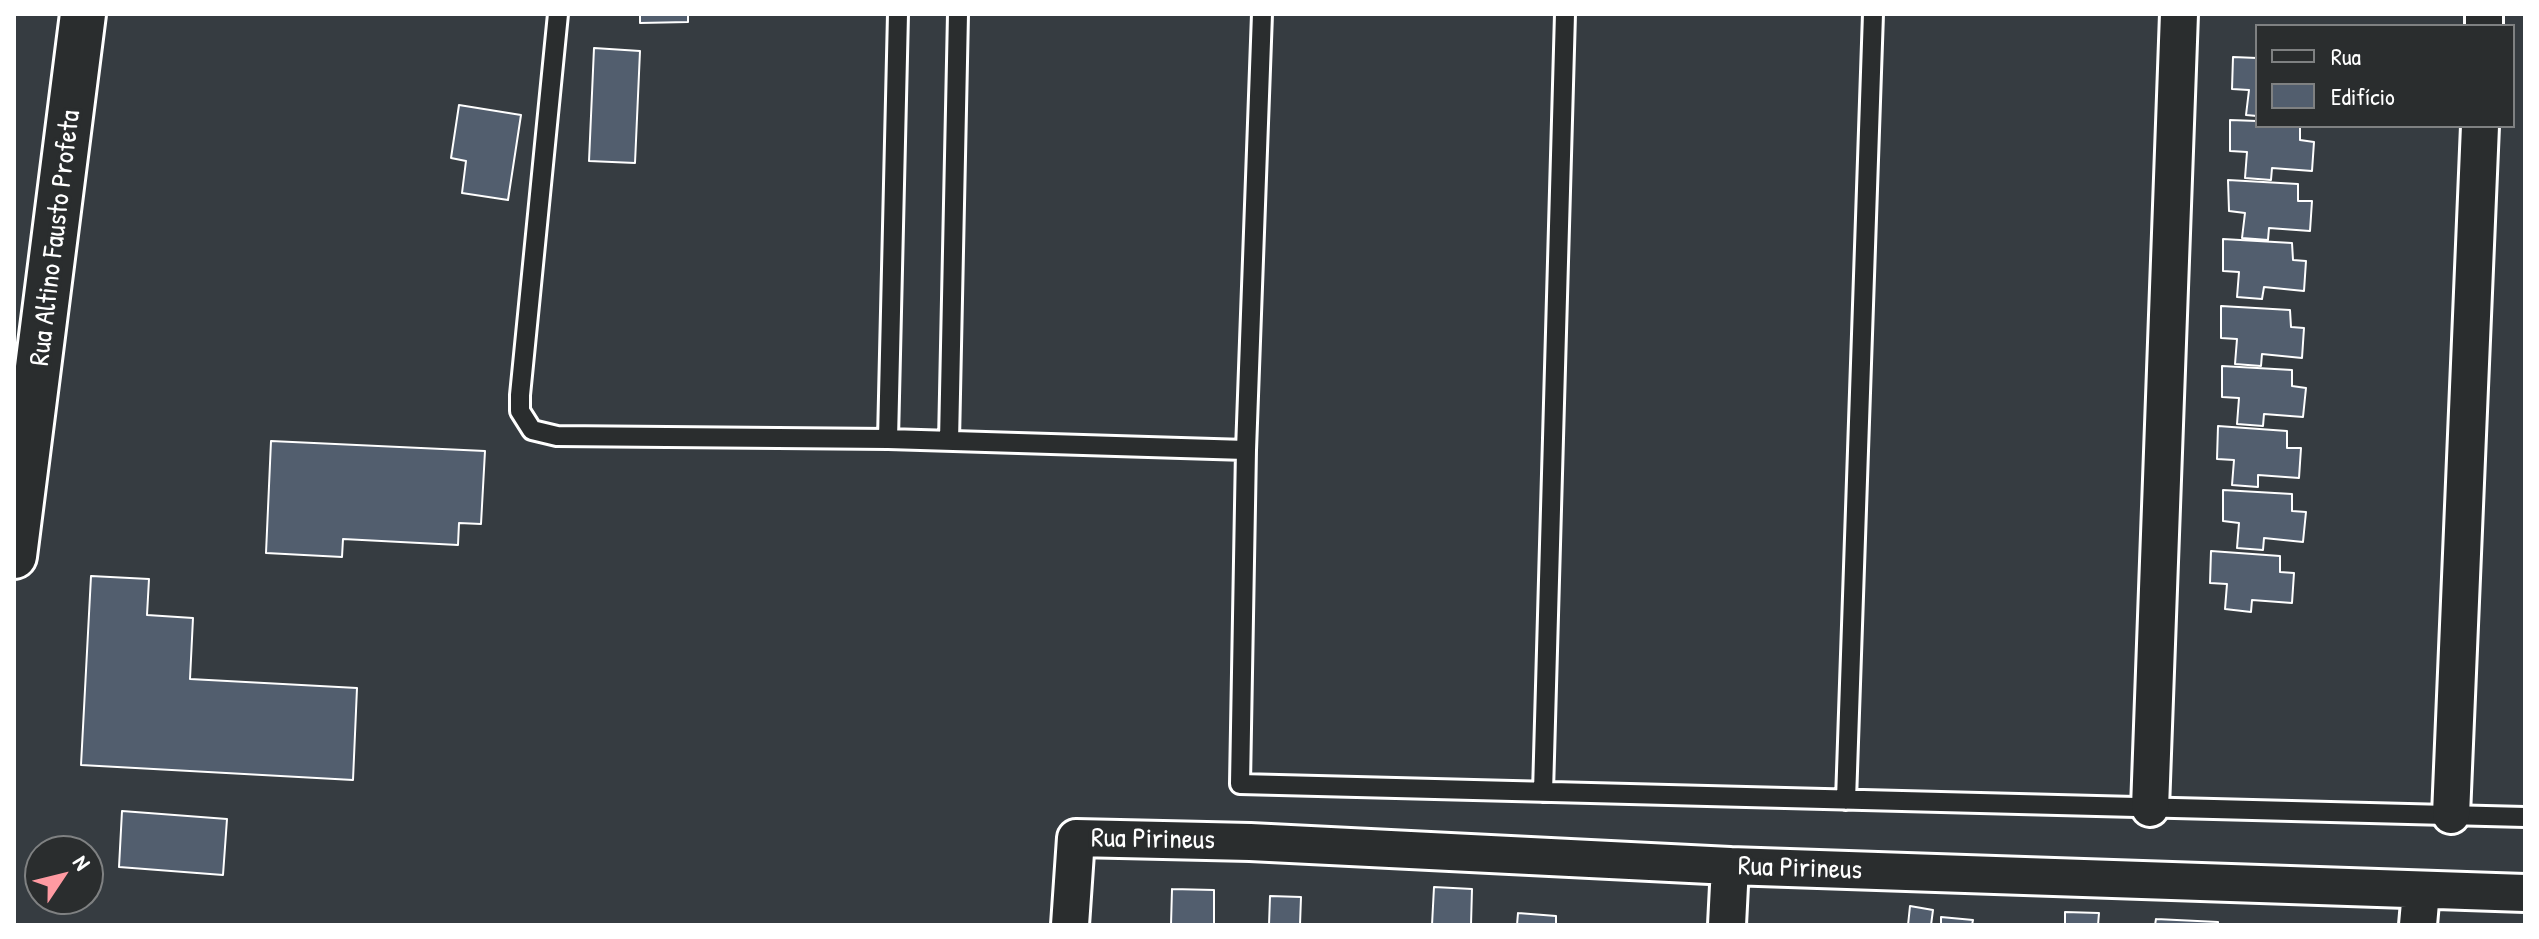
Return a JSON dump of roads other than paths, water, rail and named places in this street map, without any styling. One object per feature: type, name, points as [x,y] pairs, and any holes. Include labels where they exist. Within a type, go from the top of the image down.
[{"type":"main road","name":"Rua Altino Fausto Profeta","points":[[14,556],[83,14]]},
{"type":"street","points":[[2150,808],[2179,14]]},
{"type":"street","points":[[2451,815],[2480,128]]},
{"type":"street","name":"Rua Pirineus","points":[[1070,925],[1076,838],[1250,842],[1730,866],[2420,908],[2525,893]]},
{"type":"street","points":[[1727,925],[1730,866]]},
{"type":"lane","points":[[558,14],[520,395],[525,423],[532,430],[557,436],[888,439],[1246,450]]},
{"type":"lane","points":[[888,439],[898,14]]},
{"type":"lane","points":[[949,441],[958,14]]},
{"type":"lane","points":[[1262,14],[1246,450],[1240,784],[2525,817]]},
{"type":"lane","points":[[1543,792],[1565,14]]},
{"type":"lane","points":[[1846,800],[1873,14]]}]
